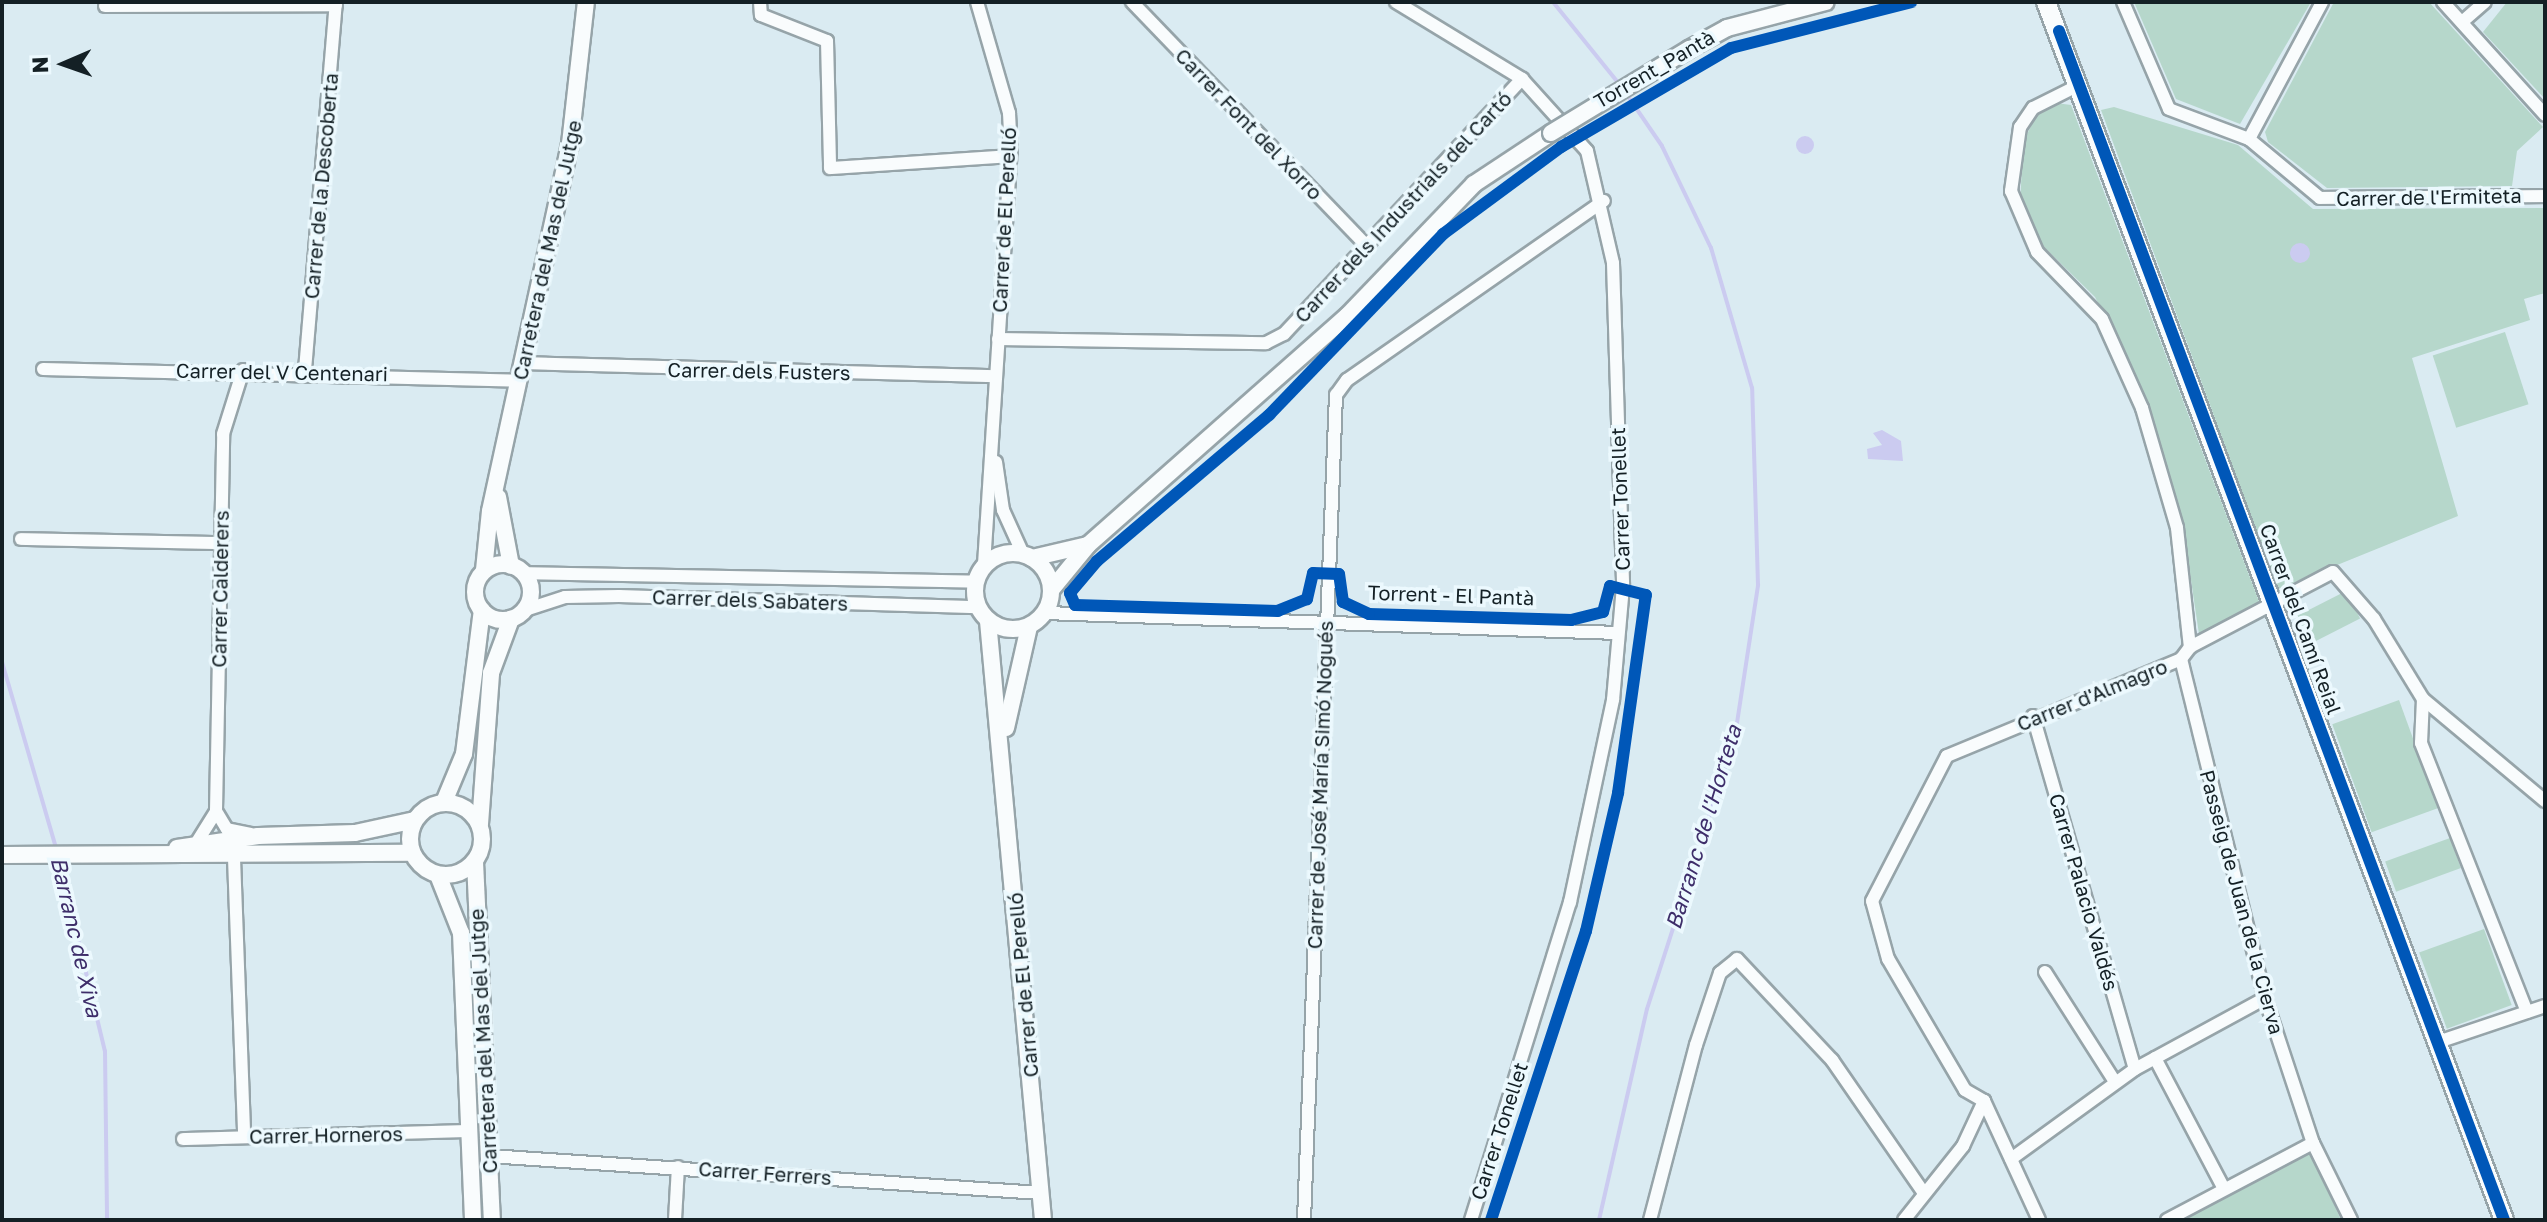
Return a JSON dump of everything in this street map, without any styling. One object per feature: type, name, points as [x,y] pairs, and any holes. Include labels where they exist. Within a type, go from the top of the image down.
[{"type":"main road","name":"Carrer del Camí Reial","points":[[2046,2],[2504,1220]]},
{"type":"main road","name":"Carrer del Camí Reial","points":[[2059,31],[2060,2]]},
{"type":"street","name":"Carretera del Mas del Jutge","points":[[484,570],[523,363],[570,144],[586,2]]},
{"type":"street","points":[[760,2],[761,15],[827,41],[830,168],[1010,156]]},
{"type":"street","name":"Carrer Font del Xorro","points":[[1132,2],[1367,246]]},
{"type":"street","name":"Carrer Tonellet","points":[[1396,2],[1522,79],[1587,151],[1604,201],[1614,278],[1623,586],[1587,838],[1471,1220]]},
{"type":"street","points":[[1088,545],[1028,556],[1001,555],[984,566],[975,582],[983,614],[1008,630],[1029,627],[1045,613],[1052,589],[1088,545],[1292,368],[1474,184],[1689,49],[1739,24],[1826,2]]},
{"type":"street","name":"Carrer de l'Ermiteta","points":[[2123,2],[2169,109],[2249,139],[2320,198],[2545,196]]},
{"type":"street","points":[[2249,139],[2322,2]]},
{"type":"street","points":[[2443,2],[2545,115]]},
{"type":"street","points":[[2462,22],[2485,2]]},
{"type":"street","points":[[105,6],[336,3]]},
{"type":"street","name":"Carrer de la Descoberta","points":[[305,370],[336,3]]},
{"type":"street","name":"Carrer de El Perelló","points":[[981,3],[1009,113],[1010,156],[984,566]]},
{"type":"street","name":"Carrer dels Industrials del Cartó","points":[[998,339],[1266,343],[1284,334],[1522,79]]},
{"type":"street","points":[[2079,85],[2033,108],[2020,127],[2011,191],[2037,252],[2086,295],[2126,366],[2177,528],[2190,647]]},
{"type":"street","name":"Carrer de José María Simó Nogués","points":[[1304,1220],[1336,395],[1347,380],[1604,201]]},
{"type":"street","name":"Carrer dels Fusters","points":[[523,363],[996,376]]},
{"type":"street","name":"Carrer del V Centenari","points":[[43,369],[305,370],[520,381]]},
{"type":"street","name":"Carrer Calderers","points":[[216,811],[223,434],[243,370]]},
{"type":"street","name":"Carrer de El Perelló","points":[[993,443],[1003,510],[1028,556]]},
{"type":"street","name":"Carretera del Mas del Jutge","points":[[498,497],[517,569]]},
{"type":"street","points":[[21,539],[220,543]]},
{"type":"street","points":[[1028,556],[1052,589]]},
{"type":"street","points":[[2,855],[167,851],[234,858],[412,853],[438,875],[458,874],[475,862],[491,673],[531,594],[517,569],[484,570],[476,588],[482,610],[464,754],[444,802],[415,820],[355,833],[258,836],[197,842],[167,851]]},
{"type":"street","name":"Carrer dels Sabaters","points":[[517,569],[975,582]]},
{"type":"street","name":"Carrer d'Almagro","points":[[1984,1101],[1965,1090],[1922,1023],[1888,959],[1872,901],[1947,756],[2033,716],[2181,659],[2190,647],[2275,608],[2333,572],[2345,579],[2423,699]]},
{"type":"street","name":"Carrer dels Sabaters","points":[[518,615],[565,597],[619,596],[983,614]]},
{"type":"street","points":[[482,610],[518,615]]},
{"type":"street","points":[[1045,613],[1617,633]]},
{"type":"street","name":"Carrer de El Perelló","points":[[983,614],[1003,749],[1043,1220]]},
{"type":"street","name":"Carrer de El Perelló","points":[[1003,749],[1029,627]]},
{"type":"street","name":"Passeig de Juan de la Cierva","points":[[2181,659],[2265,998],[2313,1143],[2351,1220]]},
{"type":"street","points":[[2423,699],[2545,801]]},
{"type":"street","points":[[2423,699],[2421,743],[2527,1012]]},
{"type":"street","name":"Carrer Palacio Valdés","points":[[2033,716],[2135,1069]]},
{"type":"street","points":[[444,802],[471,812],[480,824]]},
{"type":"street","points":[[197,842],[216,811],[227,829],[258,836]]},
{"type":"street","points":[[412,853],[415,820]]},
{"type":"street","points":[[234,858],[244,1137]]},
{"type":"street","name":"Carretera del Mas del Jutge","points":[[475,862],[492,1220]]},
{"type":"street","name":"Carretera del Mas del Jutge","points":[[438,875],[461,933],[473,1220]]},
{"type":"street","points":[[1650,1220],[1715,987],[1737,959],[1832,1060],[1923,1192]]},
{"type":"street","points":[[2045,972],[2115,1082]]},
{"type":"street","points":[[2011,1159],[2135,1069],[2265,998]]},
{"type":"street","points":[[2438,1042],[2545,1006]]},
{"type":"street","points":[[2155,1058],[2223,1187]]},
{"type":"street","points":[[1984,1101],[2039,1220]]},
{"type":"street","points":[[1904,1220],[1923,1192],[1963,1146],[1984,1101]]},
{"type":"street","name":"Carrer Horneros","points":[[183,1139],[470,1131]]},
{"type":"street","points":[[2167,1220],[2223,1187],[2313,1143]]},
{"type":"street","name":"Carrer Ferrers","points":[[489,1156],[1040,1193]]},
{"type":"street","points":[[675,1220],[678,1167]]},
{"type":"green space","points":[[2134,2],[2311,2],[2240,124],[2176,99]]},
{"type":"green space","points":[[2334,2],[2429,2],[2543,127],[2517,151],[2512,186],[2327,188],[2268,142],[2265,132]]},
{"type":"green space","points":[[2507,2],[2545,2],[2545,99],[2483,32]]},
{"type":"green space","points":[[2056,103],[2071,105],[2263,612],[2199,634],[2185,540],[2134,375],[2095,297],[2038,241],[2020,207],[2023,142],[2037,114]]},
{"type":"green space","points":[[2114,107],[2238,145],[2313,209],[2545,208],[2545,293],[2524,299],[2530,320],[2412,358],[2458,516],[2278,589],[2101,110]]},
{"type":"green space","points":[[2505,332],[2528,404],[2456,428],[2433,355]]},
{"type":"green space","points":[[2346,591],[2360,619],[2311,644],[2297,616]]},
{"type":"green space","points":[[2399,700],[2438,808],[2372,832],[2332,724]]},
{"type":"green space","points":[[2450,838],[2461,868],[2396,892],[2385,862]]},
{"type":"green space","points":[[2484,929],[2512,1005],[2447,1029],[2419,953]]},
{"type":"green space","points":[[2309,1149],[2341,1220],[2187,1220],[2200,1209]]},
{"type":"water","points":[[1805,136],[1814,145],[1805,154],[1796,145]]},
{"type":"water","points":[[2300,243],[2307,246],[2310,253],[2307,260],[2300,263],[2293,260],[2290,253],[2293,246]]},
{"type":"water","points":[[1882,430],[1901,441],[1903,461],[1868,459],[1867,449],[1882,445],[1873,433]]},
{"type":"waterway","points":[[1553,2],[1620,85]]},
{"type":"waterway","name":"Barranc de l'Horteta","points":[[1599,1220],[1647,1009],[1735,736],[1758,585],[1752,388],[1711,248],[1662,146],[1625,92]]},
{"type":"waterway","points":[[2,662],[57,851]]},
{"type":"waterway","name":"Barranc de Xiva","points":[[59,860],[105,1051],[107,1220]]},
{"type":"cycle path","name":"Torrent_Pantà","points":[[1491,1220],[1586,931],[1618,793],[1646,595],[1610,586],[1603,612],[1572,620],[1369,614],[1343,602],[1339,574],[1313,573],[1307,599],[1278,611],[1075,605],[1070,593],[1097,561],[1269,415],[1443,234],[1561,147],[1731,48],[1911,2]]},
{"type":"cycle path","points":[[2059,31],[2504,1220]]}]
